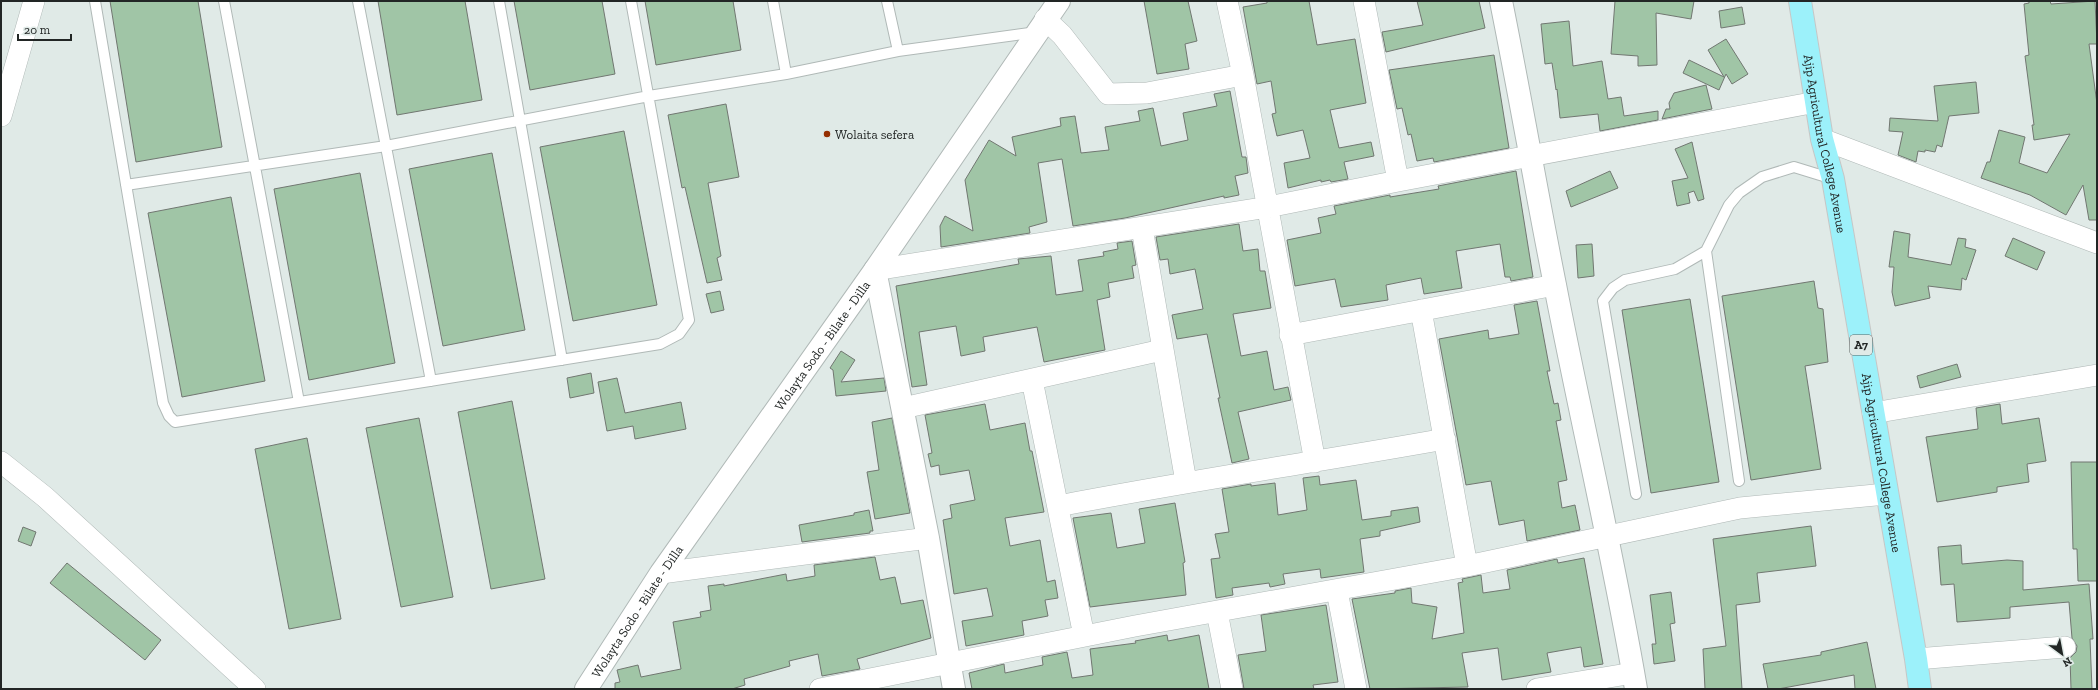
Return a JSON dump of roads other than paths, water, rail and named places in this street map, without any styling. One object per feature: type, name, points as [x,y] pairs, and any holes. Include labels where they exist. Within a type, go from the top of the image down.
[{"type":"main road","name":"Wolayta Sodo - Bilate - Dilla","points":[[586,689],[661,573],[875,270],[1041,25],[1059,1]]},
{"type":"main road","points":[[1501,1],[1532,156],[1555,285],[1608,538],[1634,681]]},
{"type":"main road","name":"Ajip Agricultural College Avenue","points":[[1800,1],[1822,139],[1833,178],[1920,689]]},
{"type":"main road","points":[[875,270],[928,538],[954,689]]},
{"type":"street","points":[[1,116],[34,1]]},
{"type":"street","points":[[1227,1],[1243,75],[1290,335],[1315,462]]},
{"type":"street","points":[[1364,1],[1398,180]]},
{"type":"street","points":[[1041,25],[1062,35],[1108,94],[1147,93],[1243,75]]},
{"type":"street","points":[[875,270],[1268,207],[1398,180],[1816,102]]},
{"type":"street","points":[[1822,139],[2097,243]]},
{"type":"street","points":[[1142,228],[1186,482]]},
{"type":"street","points":[[1290,335],[1555,285]]},
{"type":"street","points":[[1421,310],[1467,566]]},
{"type":"street","points":[[903,408],[1162,350]]},
{"type":"street","points":[[1873,413],[2097,375]]},
{"type":"street","points":[[1032,380],[1084,636]]},
{"type":"street","points":[[1058,506],[1186,482],[1315,462],[1445,439]]},
{"type":"street","points":[[1,462],[45,497],[255,689]]},
{"type":"street","points":[[820,689],[1084,636],[1467,566],[1608,538],[1740,508],[1886,494]]},
{"type":"street","points":[[661,573],[928,538]]},
{"type":"street","points":[[1336,591],[1356,689]]},
{"type":"street","points":[[1217,612],[1232,689]]},
{"type":"street","points":[[1916,659],[2065,647]]},
{"type":"street","points":[[1537,689],[1634,681]]},
{"type":"lane","points":[[95,1],[163,403],[169,416],[176,422],[660,344],[679,334],[689,320],[631,1]]},
{"type":"lane","points":[[224,1],[299,402]]},
{"type":"lane","points":[[358,1],[431,381]]},
{"type":"lane","points":[[499,1],[562,360]]},
{"type":"lane","points":[[773,1],[786,74]]},
{"type":"lane","points":[[887,1],[898,51]]},
{"type":"lane","points":[[126,185],[386,146],[649,96],[786,74],[898,51],[1041,25]]},
{"type":"lane","points":[[1636,494],[1603,301],[1612,288],[1625,280],[1675,269],[1706,251],[1729,205],[1739,193],[1762,177],[1794,167],[1833,178]]},
{"type":"lane","points":[[1706,251],[1739,481]]},
{"type":"place","name":"Wolaita sefera","points":[[827,134]]}]
